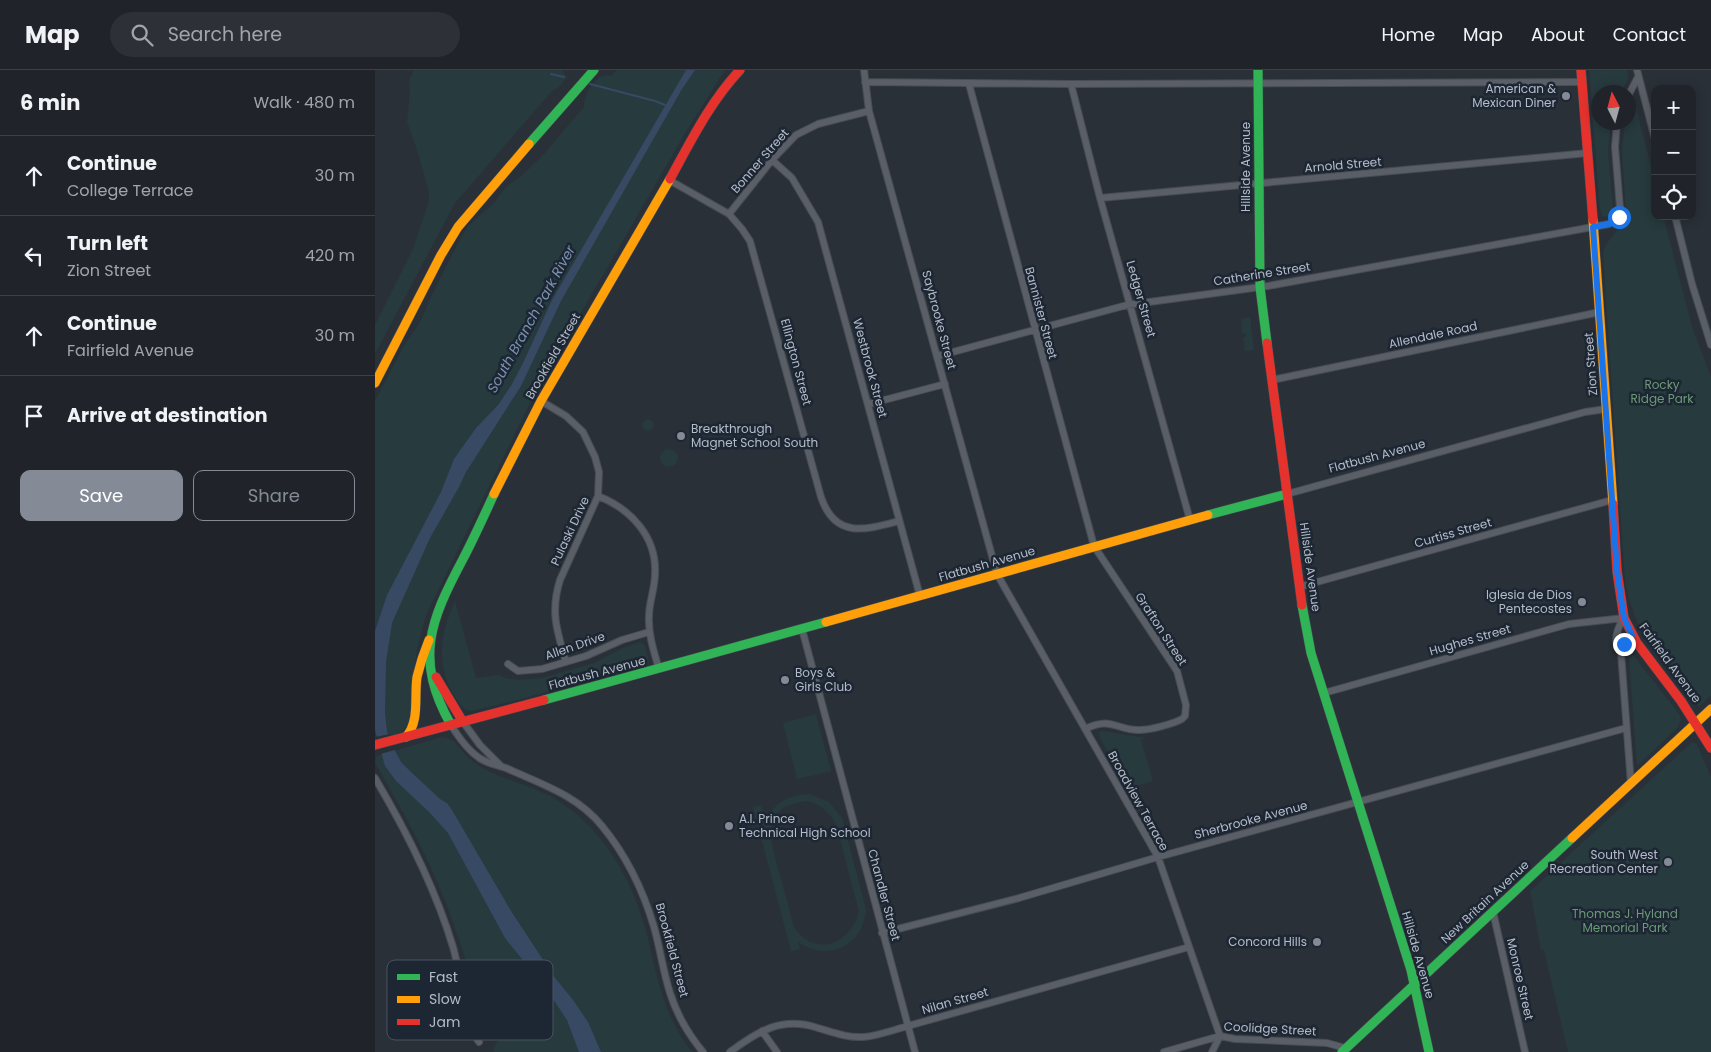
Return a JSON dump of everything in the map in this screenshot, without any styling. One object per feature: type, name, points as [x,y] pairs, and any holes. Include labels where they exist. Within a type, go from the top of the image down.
[{"type":"main road","points":[[375,368],[433,256],[451,227],[463,210],[584,70]]},
{"type":"main road","points":[[375,382],[438,260],[458,227],[594,70]]},
{"type":"main road","name":"Brookfield Street","points":[[451,725],[437,696],[430,655],[431,635],[437,613],[520,440],[541,402],[719,95],[740,70]]},
{"type":"main road","name":"Hillside Avenue","points":[[1258,70],[1260,288],[1299,588],[1311,652],[1414,984],[1429,1052]]},
{"type":"main road","name":"Zion Street","points":[[1581,70],[1607,409],[1617,571],[1624,618]]},
{"type":"main road","name":"Flatbush Avenue","points":[[376,745],[659,669],[1093,546],[1287,494]]},
{"type":"main road","name":"Fairfield Avenue","points":[[1624,618],[1632,635],[1681,701],[1711,748]]},
{"type":"main road","points":[[405,738],[413,730],[417,679],[422,657],[431,635]]},
{"type":"main road","name":"Brookfield Street","points":[[433,672],[463,722]]},
{"type":"main road","name":"New Britain Avenue","points":[[1344,1050],[1711,709]]},
{"type":"street","name":"Saybrooke Street","points":[[864,70],[869,110],[997,574]]},
{"type":"street","points":[[1632,85],[1637,73]]},
{"type":"street","points":[[1637,73],[1653,130]]},
{"type":"street","points":[[865,82],[969,84],[1582,82]]},
{"type":"street","name":"Bannister Street","points":[[969,84],[1093,546]]},
{"type":"street","name":"Ledger Street","points":[[1071,84],[1191,520]]},
{"type":"street","name":"Bonner Street","points":[[729,214],[772,160],[797,134],[806,129],[869,110]]},
{"type":"street","name":"Catherine Street","points":[[938,356],[1130,304],[1260,288],[1613,222],[1619,217],[1620,213],[1615,147],[1616,130]]},
{"type":"street","name":"Arnold Street","points":[[1101,198],[1588,153]]},
{"type":"street","name":"Westbrook Street","points":[[772,160],[792,178],[810,205],[818,222],[920,596]]},
{"type":"street","name":"Ellington Street","points":[[669,180],[729,214],[750,241],[827,512],[834,521],[848,528],[876,528],[899,521]]},
{"type":"street","points":[[1676,220],[1692,284],[1711,345]]},
{"type":"street","name":"Allendale Road","points":[[1272,380],[1600,312]]},
{"type":"street","points":[[869,404],[945,384]]},
{"type":"street","name":"Pulaski Drive","points":[[541,402],[566,416],[583,432],[595,457],[599,472],[598,496],[556,592],[554,614],[566,662]]},
{"type":"street","name":"Flatbush Avenue","points":[[1287,494],[1585,412],[1607,409]]},
{"type":"street","points":[[598,496],[625,510],[639,523],[653,551],[655,575],[650,604],[649,632],[659,669]]},
{"type":"street","name":"Curtiss Street","points":[[1299,588],[1612,500]]},
{"type":"street","name":"Grafton Street","points":[[1085,729],[1099,723],[1143,730],[1179,721],[1185,716],[1187,711],[1177,671],[1093,546]]},
{"type":"street","name":"Broadview Terrace","points":[[997,574],[1157,857],[1220,1036]]},
{"type":"street","name":"Zion Street","points":[[1624,618],[1616,632],[1618,648],[1621,653],[1631,784]]},
{"type":"street","name":"Hughes Street","points":[[1325,693],[1569,624],[1624,618]]},
{"type":"street","name":"Chandler Street","points":[[802,628],[915,1052]]},
{"type":"street","name":"Allen Drive","points":[[508,664],[518,671],[542,669],[586,656],[630,637],[649,632]]},
{"type":"street","points":[[1621,653],[1624,644],[1632,635]]},
{"type":"street","name":"Brookfield Street","points":[[463,722],[480,745],[502,767]]},
{"type":"street","name":"Brookfield Street","points":[[451,725],[473,753],[488,763],[550,786],[572,799],[592,815],[609,834],[624,857],[644,898],[657,936],[670,993],[677,1012],[685,1028],[703,1052]]},
{"type":"street","name":"Sherbrooke Avenue","points":[[882,933],[1027,895],[1157,857],[1626,728]]},
{"type":"street","points":[[375,778],[411,842],[436,898],[456,960]]},
{"type":"street","name":"Monroe Street","points":[[1493,912],[1525,1052]]},
{"type":"street","name":"Nilan Street","points":[[730,1052],[754,1034],[786,1023],[814,1026],[842,1036],[863,1037],[1189,947]]},
{"type":"street","points":[[762,1031],[777,1052]]},
{"type":"street","points":[[1213,1052],[1220,1036]]},
{"type":"street","name":"Coolidge Street","points":[[1164,1052],[1220,1036],[1235,1039],[1327,1043],[1344,1050]]},
{"type":"green space","points":[[414,70],[562,70],[567,77],[559,87],[552,91],[455,203],[375,354],[375,325],[413,249],[428,204],[429,192],[407,122],[410,92],[409,80]]},
{"type":"green space","points":[[617,70],[725,70],[687,130],[539,385],[426,615],[417,649],[409,723],[401,733],[375,740],[375,401],[402,349],[420,322],[468,226],[493,204],[506,187],[520,177],[543,155],[584,107],[588,91],[593,83],[602,76],[611,76]]},
{"type":"green space","points":[[1589,70],[1627,70],[1628,78],[1625,85],[1591,85],[1591,96]]},
{"type":"green space","name":"Rocky Ridge Park","points":[[1636,107],[1651,167],[1651,220],[1664,220],[1693,330],[1711,377],[1711,695],[1700,706],[1696,705],[1651,647],[1635,617],[1625,580],[1603,255],[1607,243],[1621,226],[1626,215],[1622,150],[1624,130],[1636,130]]},
{"type":"green space","points":[[1594,130],[1610,130],[1608,151],[1613,210],[1612,215],[1608,217],[1602,216],[1600,211]]},
{"type":"green space","points":[[1250,317],[1254,350],[1245,351],[1243,337],[1246,337],[1246,333],[1242,333],[1241,319]]},
{"type":"green space","points":[[648,419],[654,425],[648,431],[642,425]]},
{"type":"green space","points":[[665,449],[673,449],[678,454],[676,465],[665,467],[660,462],[660,454]]},
{"type":"green space","points":[[455,601],[476,678],[499,675],[518,680],[542,678],[594,663],[623,648],[640,642],[645,645],[649,662],[646,665],[472,711],[462,706],[455,697],[444,673],[442,661],[443,637]]},
{"type":"green space","points":[[1632,655],[1679,714],[1681,720],[1678,727],[1637,766],[1629,658]]},
{"type":"green space","points":[[816,714],[831,771],[797,779],[783,723]]},
{"type":"green space","points":[[1099,732],[1146,738],[1141,740],[1153,781],[1129,788],[1100,738]]},
{"type":"green space","points":[[442,737],[447,738],[455,743],[476,764],[494,774],[552,797],[577,815],[606,846],[628,883],[644,923],[664,1001],[683,1040],[692,1052],[493,1052],[497,1040],[553,1040],[553,960],[465,960],[448,909],[430,866],[375,763],[376,756]]},
{"type":"green space","name":"Thomas J. Hyland Memorial Park","points":[[1692,742],[1697,744],[1711,777],[1711,1052],[1568,1052],[1544,950],[1541,950],[1530,891]]},
{"type":"green space","points":[[810,794],[829,802],[842,818],[866,909],[864,922],[859,932],[852,941],[842,947],[821,951],[809,948],[798,942],[800,949],[791,951],[753,807],[761,805],[766,822],[773,809],[783,801],[795,796]],"holes":[[[807,801],[827,812],[836,824],[859,912],[848,933],[830,944],[810,942],[793,925],[771,836],[775,817],[781,810],[792,804]]]},
{"type":"water","points":[[686,70],[695,70],[682,89],[561,301],[521,386],[466,472],[430,538],[392,623],[386,662],[385,713],[387,732],[401,762],[440,799],[447,803],[452,810],[511,911],[543,960],[523,960],[505,938],[448,833],[396,781],[385,766],[375,730],[375,631],[387,595],[441,492],[454,459],[476,428],[499,404],[512,384],[552,300]]},
{"type":"water","points":[[553,975],[588,1022],[601,1052],[579,1052],[567,1020],[553,999]]},
{"type":"pier","points":[[390,734],[395,750],[380,754],[375,737]]},
{"type":"waterway","points":[[551,74],[564,77]]},
{"type":"waterway","points":[[590,84],[665,105]]},
{"type":"traffic: fast","points":[[529,144],[594,70]]},
{"type":"traffic: fast","points":[[1258,70],[1260,287],[1267,343]]},
{"type":"traffic: fast","points":[[451,725],[433,680],[430,660],[431,640],[435,621],[451,581],[494,494]]},
{"type":"traffic: fast","points":[[1208,515],[1287,494]]},
{"type":"traffic: fast","points":[[1302,605],[1311,653],[1411,970],[1429,1052]]},
{"type":"traffic: fast","points":[[544,700],[826,622]]},
{"type":"traffic: fast","points":[[1342,1052],[1572,838]]},
{"type":"traffic: slow","points":[[375,383],[441,255],[458,227],[529,144]]},
{"type":"traffic: slow","points":[[494,494],[541,401],[670,179]]},
{"type":"traffic: slow","points":[[1593,220],[1613,504]]},
{"type":"traffic: slow","points":[[826,622],[1208,515]]},
{"type":"traffic: slow","points":[[406,737],[415,716],[417,677],[429,640]]},
{"type":"traffic: slow","points":[[1572,838],[1711,709]]},
{"type":"traffic: jam","points":[[670,179],[710,109],[740,70]]},
{"type":"traffic: jam","points":[[1581,70],[1593,220]]},
{"type":"traffic: jam","points":[[1267,343],[1302,605]]},
{"type":"traffic: jam","points":[[1613,504],[1617,571],[1624,618],[1637,643],[1681,701],[1711,748]]},
{"type":"traffic: jam","points":[[436,677],[463,722]]},
{"type":"traffic: jam","points":[[375,745],[544,700]]},
{"type":"place","name":"American & Mexican Diner","points":[[1566,96]]},
{"type":"place","name":"Breakthrough Magnet School South","points":[[681,436]]},
{"type":"place","name":"Iglesia de Dios Pentecostes","points":[[1582,602]]},
{"type":"place","name":"Boys & Girls Club","points":[[785,680]]},
{"type":"place","name":"A.I. Prince Technical High School","points":[[729,826]]},
{"type":"place","name":"South West Recreation Center","points":[[1668,862]]},
{"type":"place","name":"Concord Hills","points":[[1317,942]]},
{"type":"route","points":[[1619,217],[1609,224],[1593,227],[1617,571],[1624,618],[1632,635],[1624,644]]},
{"type":"water label","name":"South Branch Park River","points":[[531,319]]}]
